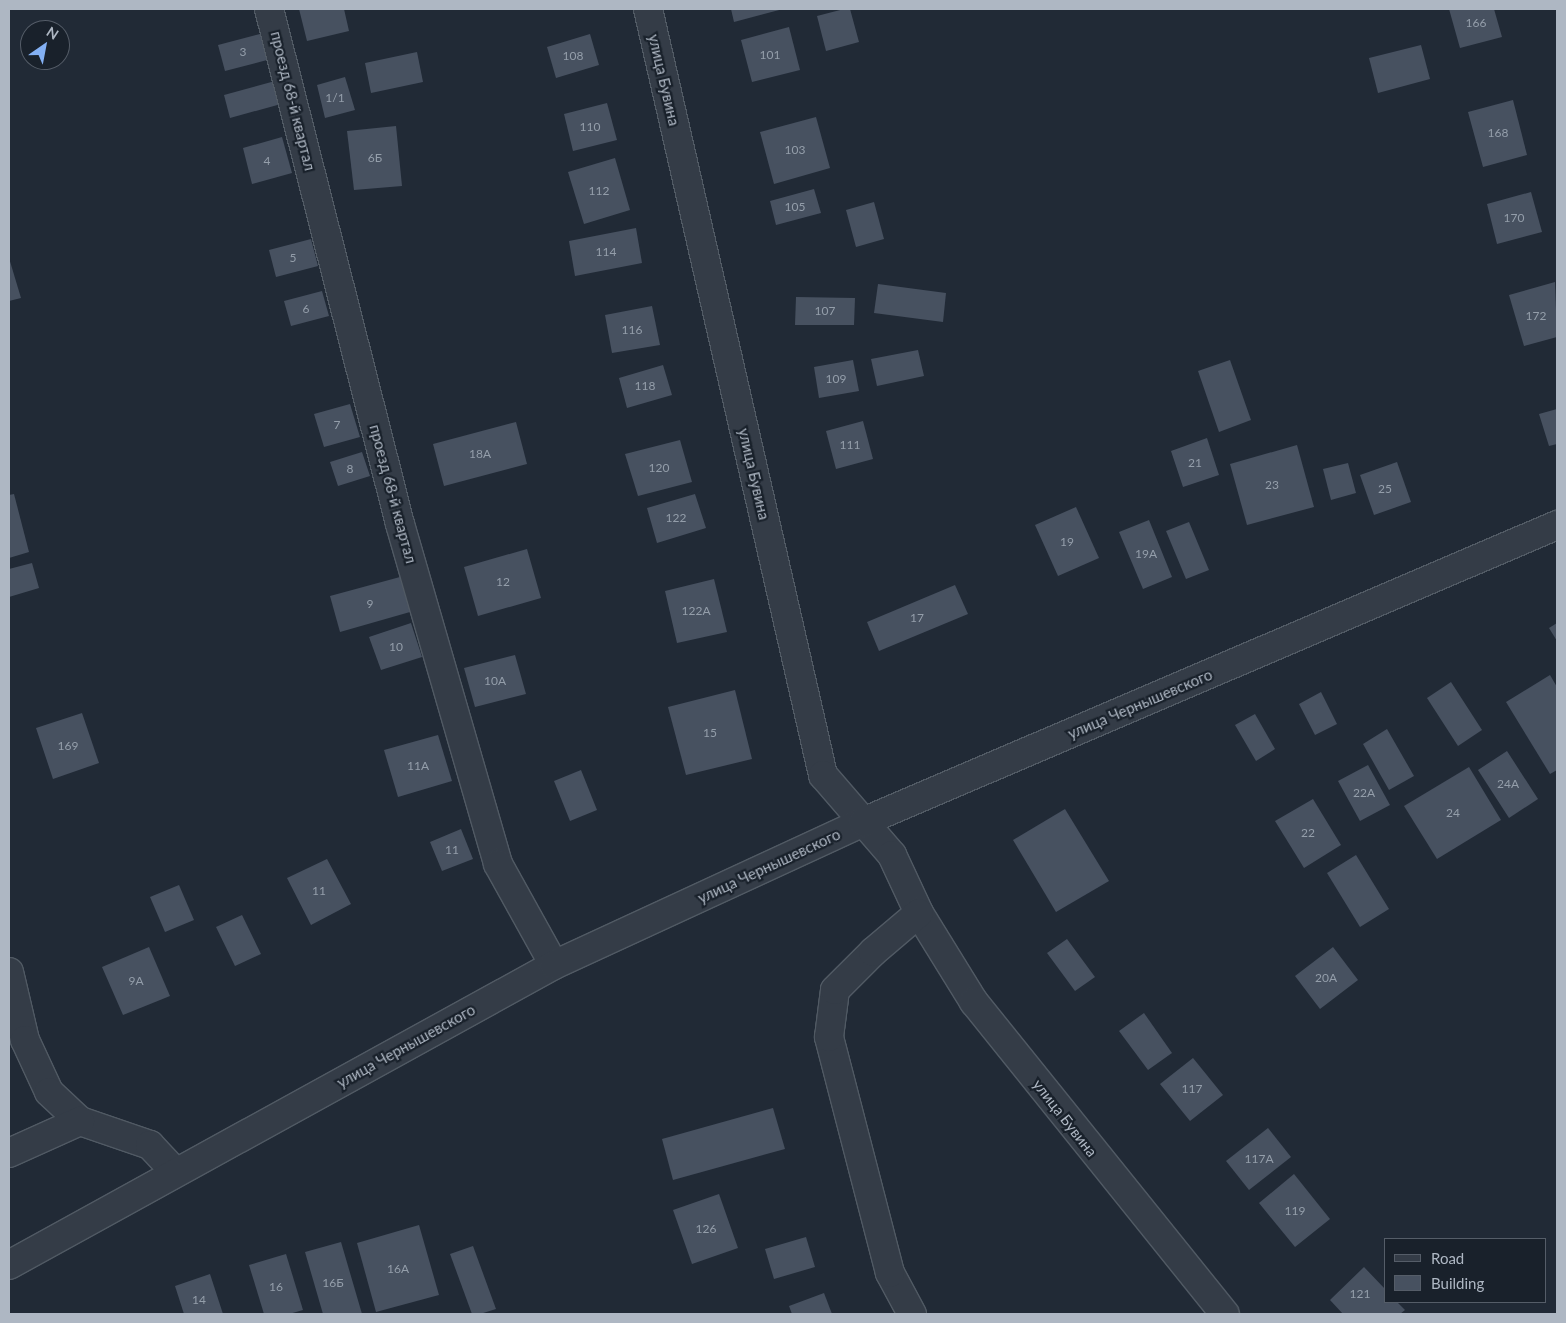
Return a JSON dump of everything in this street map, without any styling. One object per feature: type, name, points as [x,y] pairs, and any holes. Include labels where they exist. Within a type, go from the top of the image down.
[{"type":"street","name":"проезд 68-й квартал","points":[[269,9],[400,524],[498,864],[554,965]]},
{"type":"street","name":"улица Бувина","points":[[648,9],[823,775],[892,855],[919,913],[974,1002],[1225,1314]]},
{"type":"street","name":"улица Чернышевского","points":[[9,1265],[554,965],[864,822],[1557,524]]},
{"type":"street","points":[[912,1314],[890,1273],[829,1037],[836,990],[873,952],[919,913]]},
{"type":"street","points":[[9,972],[25,1040],[48,1092],[80,1121],[150,1145],[175,1172]]},
{"type":"street","points":[[9,1153],[80,1121]]},
{"type":"building","points":[[299,9],[344,9],[349,31],[307,41]]},
{"type":"building","points":[[731,9],[783,9],[734,22]]},
{"type":"building","points":[[850,9],[859,42],[826,51],[817,16]]},
{"type":"building","points":[[1449,9],[1494,9],[1502,37],[1460,48]]},
{"type":"building","points":[[789,27],[800,70],[752,82],[741,40]]},
{"type":"building","points":[[260,34],[267,60],[225,71],[218,45]]},
{"type":"building","points":[[590,34],[599,65],[556,78],[547,47]]},
{"type":"building","points":[[1421,45],[1430,79],[1378,93],[1369,58]]},
{"type":"building","points":[[417,52],[423,82],[371,93],[365,63]]},
{"type":"building","points":[[345,77],[355,110],[325,118],[317,85]]},
{"type":"building","points":[[275,81],[281,104],[230,118],[224,95]]},
{"type":"building","points":[[1513,100],[1527,155],[1483,167],[1468,112]]},
{"type":"building","points":[[607,103],[617,140],[573,151],[564,114]]},
{"type":"building","points":[[816,117],[830,168],[774,184],[760,132]]},
{"type":"building","points":[[396,126],[402,186],[354,190],[347,131]]},
{"type":"building","points":[[282,137],[292,173],[252,184],[243,148]]},
{"type":"building","points":[[615,158],[630,210],[584,224],[568,172]]},
{"type":"building","points":[[814,189],[821,213],[776,225],[770,201]]},
{"type":"building","points":[[1531,192],[1542,232],[1497,244],[1487,204]]},
{"type":"building","points":[[874,202],[884,239],[856,247],[846,210]]},
{"type":"building","points":[[636,228],[642,263],[575,276],[569,241]]},
{"type":"building","points":[[311,239],[318,266],[276,277],[269,250]]},
{"type":"building","points":[[9,258],[21,298],[9,301]]},
{"type":"building","points":[[1555,282],[1557,337],[1524,346],[1509,295]]},
{"type":"building","points":[[878,284],[946,293],[943,322],[874,313]]},
{"type":"building","points":[[322,291],[329,316],[291,326],[284,301]]},
{"type":"building","points":[[796,297],[855,298],[854,325],[795,325]]},
{"type":"building","points":[[652,306],[660,345],[612,353],[605,315]]},
{"type":"building","points":[[918,350],[924,376],[877,386],[871,359]]},
{"type":"building","points":[[853,360],[859,391],[819,398],[814,367]]},
{"type":"building","points":[[1230,360],[1251,420],[1219,432],[1198,371]]},
{"type":"building","points":[[663,365],[672,395],[627,408],[619,378]]},
{"type":"building","points":[[350,404],[360,437],[324,447],[314,414]]},
{"type":"building","points":[[1557,409],[1557,444],[1549,446],[1539,414]]},
{"type":"building","points":[[863,421],[873,459],[836,469],[826,431]]},
{"type":"building","points":[[516,422],[527,464],[444,486],[433,444]]},
{"type":"building","points":[[1207,438],[1219,475],[1183,487],[1171,451]]},
{"type":"building","points":[[680,440],[692,482],[638,496],[625,454]]},
{"type":"building","points":[[1297,445],[1314,507],[1247,525],[1230,464]]},
{"type":"building","points":[[362,452],[370,476],[338,486],[330,462]]},
{"type":"building","points":[[1397,462],[1411,502],[1374,515],[1360,475]]},
{"type":"building","points":[[1348,463],[1356,493],[1331,500],[1323,469]]},
{"type":"building","points":[[14,494],[29,552],[9,558],[9,495]]},
{"type":"building","points":[[695,494],[706,528],[657,543],[647,508]]},
{"type":"building","points":[[1076,507],[1099,558],[1058,576],[1035,525]]},
{"type":"building","points":[[1149,520],[1172,577],[1143,589],[1119,532]]},
{"type":"building","points":[[1189,522],[1209,570],[1186,579],[1166,531]]},
{"type":"building","points":[[527,549],[541,598],[478,616],[464,567]]},
{"type":"building","points":[[32,563],[39,588],[9,597],[9,569]]},
{"type":"building","points":[[400,577],[410,612],[340,632],[330,596]]},
{"type":"building","points":[[714,579],[727,632],[677,643],[665,591]]},
{"type":"building","points":[[955,585],[968,614],[879,651],[867,622]]},
{"type":"building","points":[[411,623],[422,657],[381,670],[369,637]]},
{"type":"building","points":[[1557,623],[1557,641],[1549,628]]},
{"type":"building","points":[[515,655],[526,694],[475,707],[464,668]]},
{"type":"building","points":[[1550,675],[1557,687],[1557,770],[1550,774],[1506,702]]},
{"type":"building","points":[[1451,682],[1482,730],[1458,746],[1427,698]]},
{"type":"building","points":[[735,690],[752,759],[686,775],[668,707]]},
{"type":"building","points":[[1321,692],[1337,724],[1315,735],[1299,704]]},
{"type":"building","points":[[82,713],[99,763],[53,779],[36,728]]},
{"type":"building","points":[[1255,714],[1275,749],[1256,761],[1235,725]]},
{"type":"building","points":[[1387,729],[1414,776],[1389,790],[1363,744]]},
{"type":"building","points":[[438,735],[452,781],[398,797],[384,750]]},
{"type":"building","points":[[1507,751],[1538,799],[1509,818],[1478,770]]},
{"type":"building","points":[[1368,765],[1390,805],[1360,821],[1338,781]]},
{"type":"building","points":[[1469,767],[1501,820],[1437,859],[1404,806]]},
{"type":"building","points":[[581,770],[597,810],[570,821],[554,781]]},
{"type":"building","points":[[1313,799],[1341,845],[1304,868],[1275,821]]},
{"type":"building","points":[[1065,809],[1109,881],[1056,912],[1013,840]]},
{"type":"building","points":[[461,829],[473,859],[442,871],[430,842]]},
{"type":"building","points":[[1356,855],[1389,909],[1360,927],[1327,873]]},
{"type":"building","points":[[327,859],[351,904],[311,925],[287,878]]},
{"type":"building","points":[[179,885],[194,920],[165,932],[150,897]]},
{"type":"building","points":[[242,915],[261,954],[235,966],[216,927]]},
{"type":"building","points":[[1067,939],[1095,977],[1075,991],[1047,953]]},
{"type":"building","points":[[149,947],[170,996],[123,1015],[102,967]]},
{"type":"building","points":[[1333,947],[1358,980],[1320,1009],[1295,976]]},
{"type":"building","points":[[1144,1013],[1172,1053],[1148,1070],[1119,1031]]},
{"type":"building","points":[[1193,1058],[1223,1095],[1190,1121],[1160,1084]]},
{"type":"building","points":[[773,1108],[785,1149],[673,1180],[662,1139]]},
{"type":"building","points":[[1268,1128],[1291,1157],[1249,1190],[1226,1161]]},
{"type":"building","points":[[1294,1174],[1330,1219],[1295,1247],[1259,1203]]},
{"type":"building","points":[[719,1194],[738,1248],[692,1264],[673,1210]]},
{"type":"building","points":[[419,1225],[439,1295],[376,1312],[357,1243]]},
{"type":"building","points":[[806,1237],[815,1267],[774,1279],[765,1249]]},
{"type":"building","points":[[341,1242],[362,1314],[323,1314],[305,1252]]},
{"type":"building","points":[[473,1246],[496,1309],[480,1314],[472,1314],[450,1254]]},
{"type":"building","points":[[286,1254],[303,1310],[289,1314],[264,1314],[249,1265]]},
{"type":"building","points":[[1364,1267],[1384,1288],[1384,1303],[1398,1303],[1405,1310],[1400,1314],[1343,1314],[1330,1300]]},
{"type":"building","points":[[210,1274],[223,1314],[184,1314],[175,1286]]},
{"type":"building","points":[[824,1293],[832,1314],[792,1314],[789,1306]]}]
